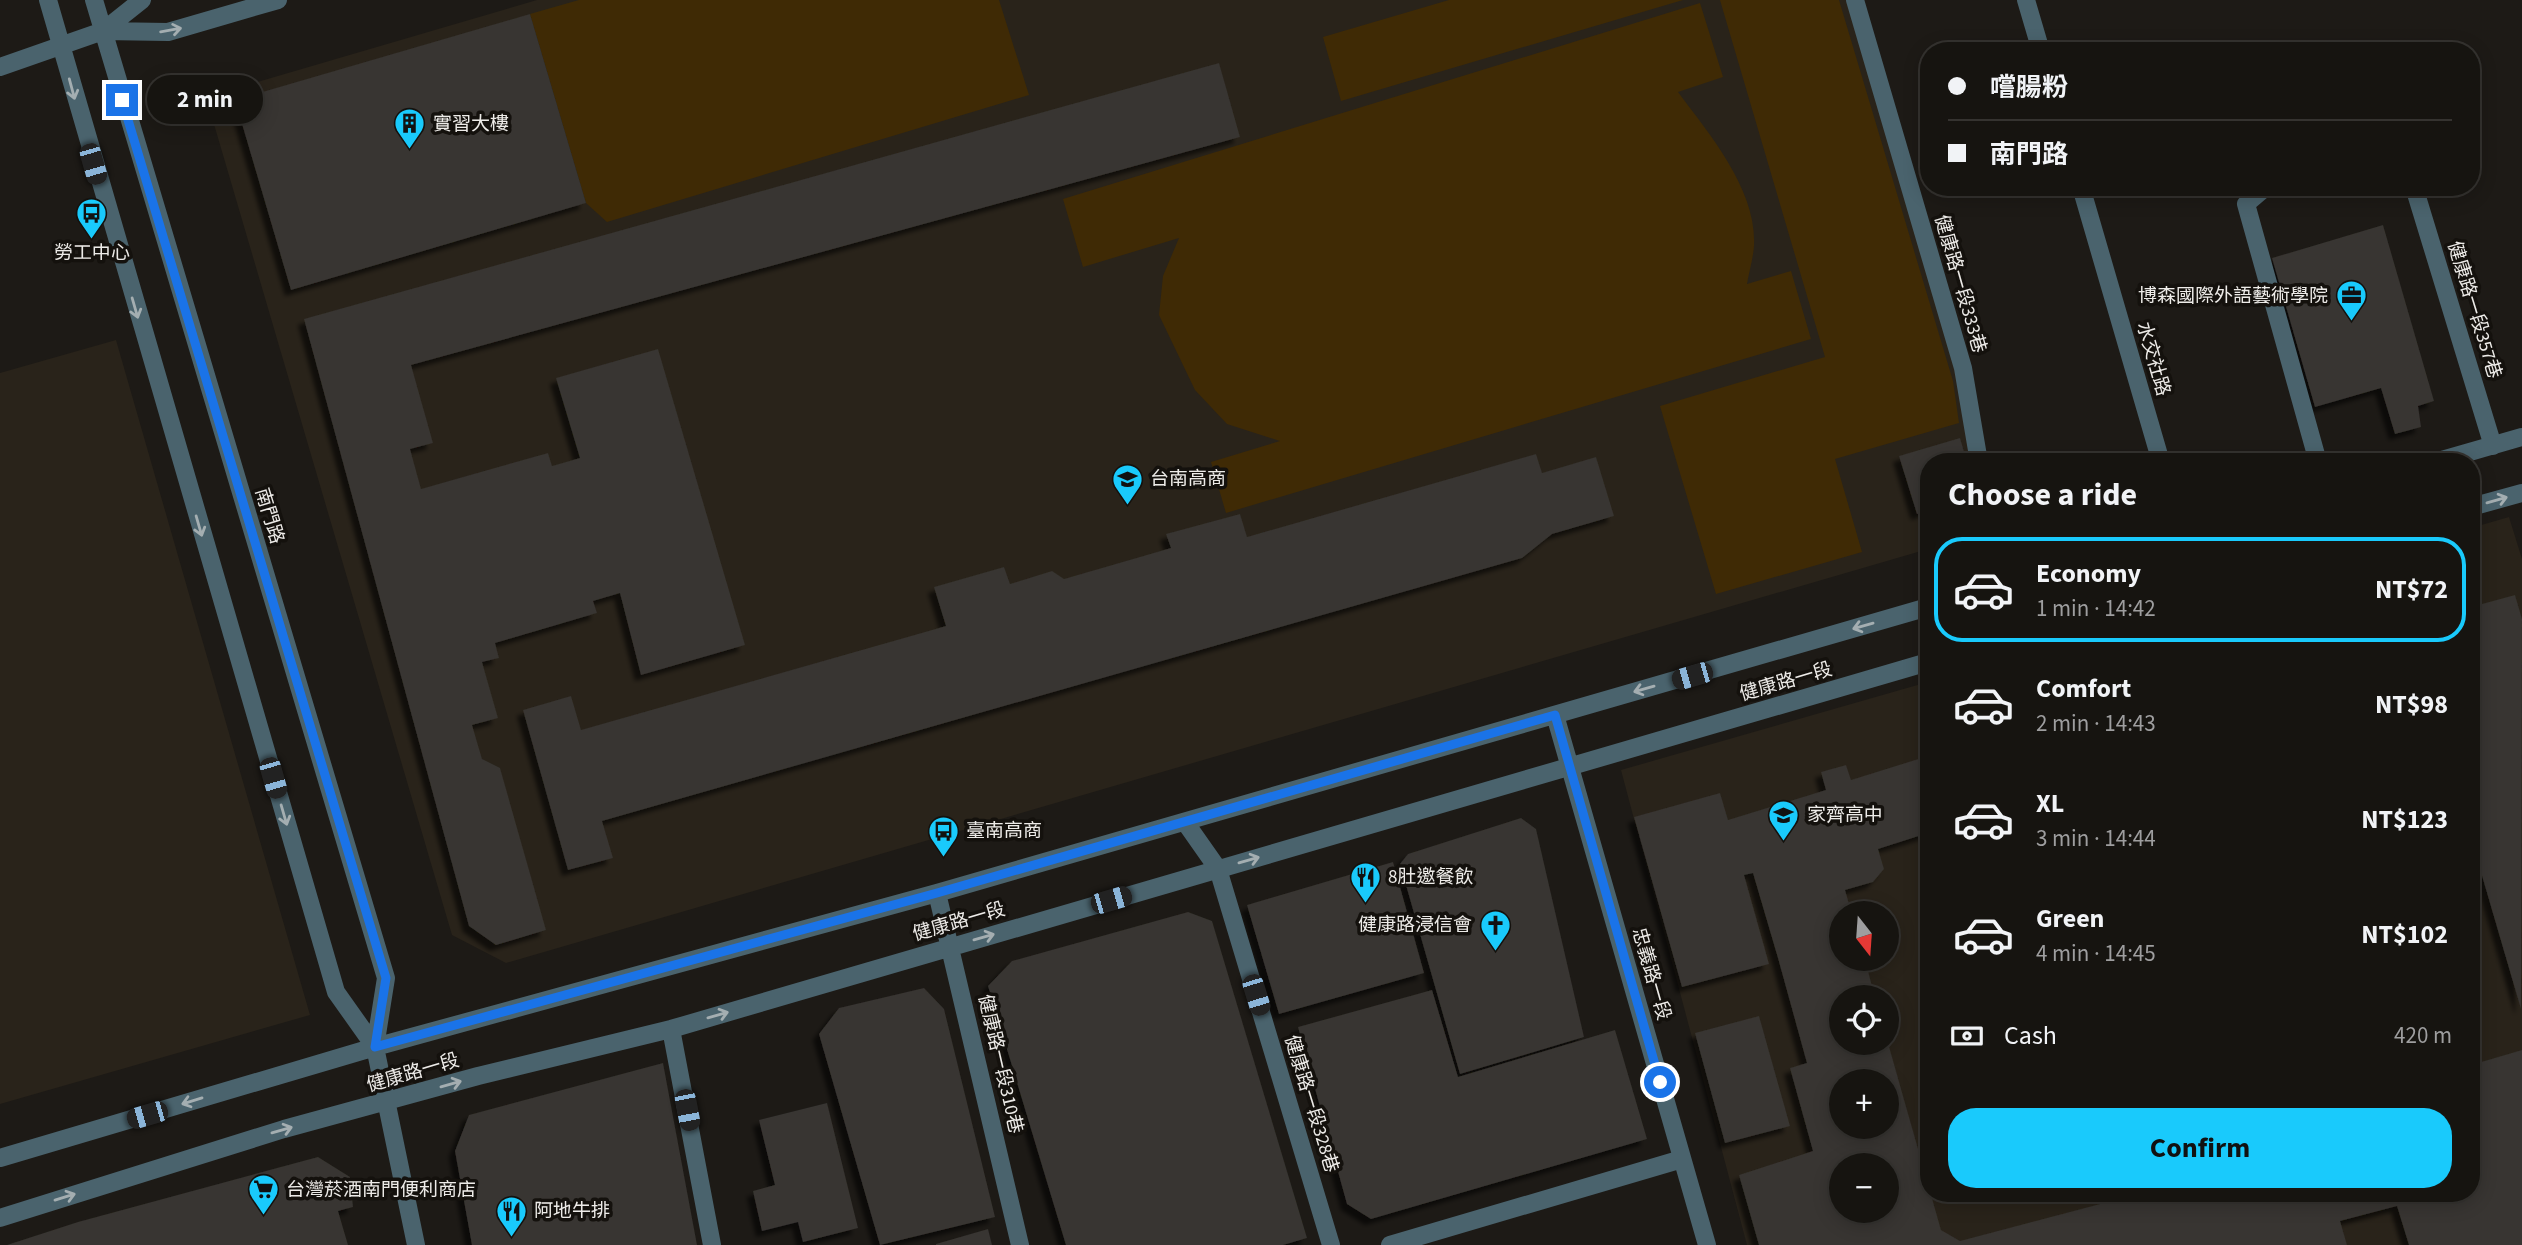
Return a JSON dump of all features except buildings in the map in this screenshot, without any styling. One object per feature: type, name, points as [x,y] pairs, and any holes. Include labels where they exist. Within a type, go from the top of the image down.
[{"type":"street","name":"南門路","points":[[48,0],[336,992],[375,1047]]},
{"type":"street","name":"南門路","points":[[93,0],[386,978],[375,1047],[416,1245]]},
{"type":"street","points":[[0,66],[103,31],[142,0]]},
{"type":"street","points":[[103,31],[168,32],[278,0]]},
{"type":"street","name":"健康路一段333巷","points":[[1855,0],[1963,368],[1977,453]]},
{"type":"street","points":[[2026,0],[2038,42]]},
{"type":"street","name":"水交社路","points":[[2084,196],[2158,453]]},
{"type":"street","points":[[2255,196],[2246,204],[2315,453]]},
{"type":"street","name":"健康路一段357巷","points":[[2417,196],[2493,446]]},
{"type":"street","points":[[2468,453],[2521,440]]},
{"type":"street","points":[[2480,505],[2522,493]]},
{"type":"street","name":"健康路一段","points":[[0,1158],[375,1047],[937,893],[1920,609]]},
{"type":"street","name":"健康路一段","points":[[0,1217],[284,1129],[478,1076],[671,1029],[1920,664]]},
{"type":"street","name":"忠義路一段","points":[[1555,715],[1707,1245]]},
{"type":"street","name":"健康路一段328巷","points":[[1185,822],[1218,869],[1331,1245]]},
{"type":"street","name":"健康路一段310巷","points":[[937,893],[1020,1245]]},
{"type":"street","points":[[671,1029],[712,1245]]},
{"type":"street","points":[[1390,1245],[1682,1158]]},
{"type":"shaded area","name":"台南高商","points":[[537,0],[1847,0],[1958,373],[1972,453],[1920,453],[1920,551],[506,963],[452,935],[206,97]]},
{"type":"shaded area","points":[[579,0],[999,0],[1029,95],[607,222],[586,203],[530,14]]},
{"type":"shaded area","points":[[1449,0],[1683,0],[1341,101],[1323,37]]},
{"type":"shaded area","points":[[1720,0],[1839,0],[1953,381],[1959,423],[1835,459],[1862,552],[1716,594],[1660,406],[1825,357]]},
{"type":"shaded area","points":[[1700,3],[1723,77],[1678,92],[1729,164],[1748,204],[1754,246],[1747,284],[1791,271],[1811,339],[1226,513],[1211,462],[1280,441],[1227,424],[1195,390],[1159,315],[1163,276],[1179,238],[1083,267],[1063,199]]},
{"type":"shaded area","points":[[116,340],[310,1015],[0,1104],[0,373]]},
{"type":"shaded area","name":"家齊高中","points":[[2509,517],[2522,559],[2522,1245],[1747,1245],[1621,770],[1920,684],[1920,1202],[2480,1202],[2480,525]]},
{"type":"place","name":"實習大樓","points":[[410,151]]},
{"type":"place","name":"勞工中心","points":[[92,241]]},
{"type":"place","name":"博森國際外語藝術學院","points":[[2351,323]]},
{"type":"place","name":"台南高商","points":[[1127,506]]},
{"type":"place","name":"家齊高中","points":[[1784,842]]},
{"type":"place","name":"臺南高商","points":[[943,858]]},
{"type":"place","name":"8肚邀餐飲","points":[[1365,904]]},
{"type":"place","name":"健康路浸信會","points":[[1495,952]]},
{"type":"place","name":"台灣菸酒南門便利商店","points":[[263,1217]]},
{"type":"place","name":"阿地牛排","points":[[511,1238]]},
{"type":"route","points":[[122,100],[386,978],[375,1047],[937,893],[1555,715],[1660,1082]]}]
